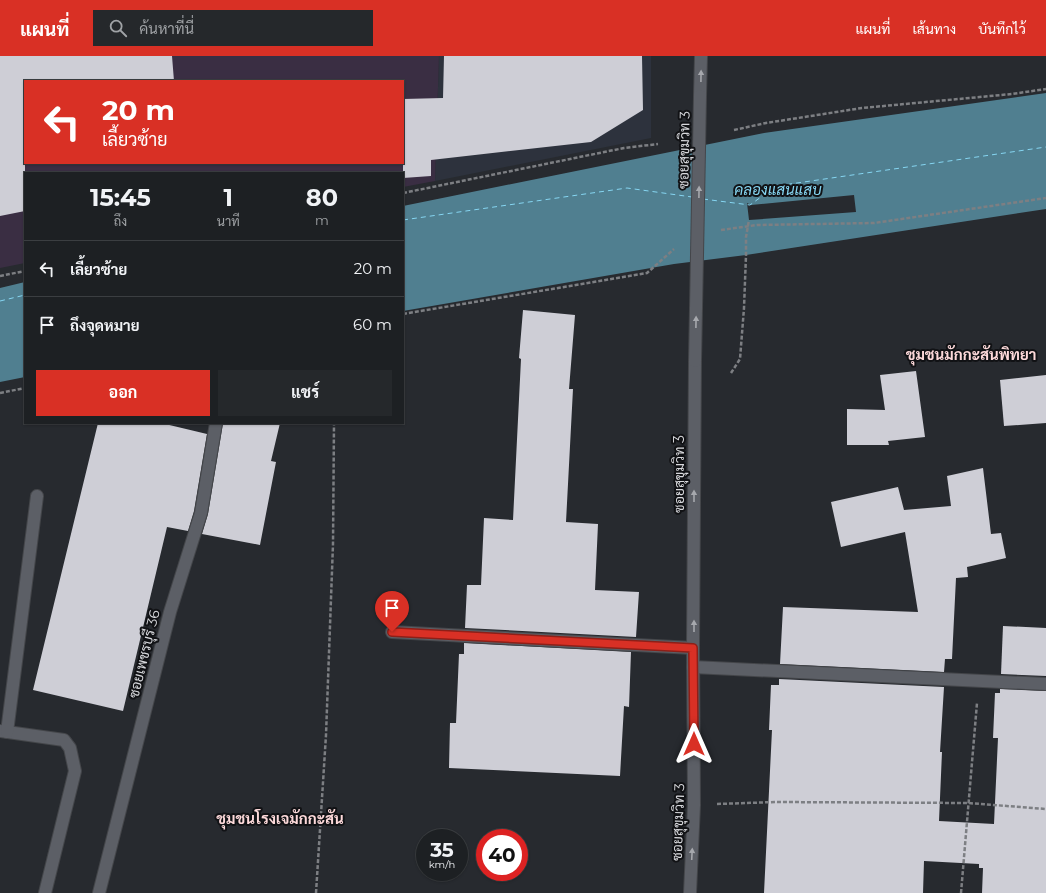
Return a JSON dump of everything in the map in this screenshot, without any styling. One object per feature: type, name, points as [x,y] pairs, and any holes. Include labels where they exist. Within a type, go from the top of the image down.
[{"type":"street","name":"ซอยสุขุมวิท 3","points":[[690,893],[694,805],[693,648],[695,360],[701,56]]},
{"type":"street","name":"ซอยเพชรบุรี 36","points":[[99,893],[170,612],[201,514],[216,424]]},
{"type":"street","points":[[37,496],[3,731],[64,740],[70,748],[75,771],[45,893]]},
{"type":"street","points":[[392,632],[693,648]]},
{"type":"street","points":[[694,667],[1046,684]]},
{"type":"path","points":[[734,130],[766,123],[862,108],[1012,94],[1046,89]]},
{"type":"path","points":[[404,193],[624,148],[658,144]]},
{"type":"path","points":[[719,230],[757,225],[874,223],[1046,198]]},
{"type":"path","points":[[731,373],[740,359],[744,308],[746,237],[749,220]]},
{"type":"path","points":[[404,314],[647,273],[679,244]]},
{"type":"path","points":[[0,276],[24,271]]},
{"type":"path","points":[[0,393],[24,388]]},
{"type":"path","points":[[316,893],[326,735],[334,424]]},
{"type":"path","points":[[961,893],[979,681]]},
{"type":"path","points":[[694,805],[776,802],[968,803],[1046,809]]},
{"type":"shaded area","points":[[0,56],[439,56],[435,181],[404,187],[404,172],[24,172],[24,263],[0,268]]},
{"type":"shaded area","points":[[439,56],[651,56],[651,138],[435,181]]},
{"type":"water","name":"คลองแสนแสบ","points":[[1046,93],[1046,209],[746,255],[674,264],[404,311],[404,206],[764,133]]},
{"type":"water","points":[[24,282],[24,377],[0,382],[0,288]]},
{"type":"pier","points":[[854,195],[856,212],[749,220],[747,203],[751,205]]},
{"type":"building","points":[[0,56],[172,56],[174,80],[24,80],[24,211],[0,216]]},
{"type":"building","points":[[444,56],[642,56],[643,110],[591,142],[431,160],[431,176],[404,178],[404,99],[443,98]]},
{"type":"building","points":[[523,310],[575,315],[569,389],[573,389],[566,522],[598,524],[595,590],[639,592],[636,637],[465,628],[467,585],[481,585],[484,518],[513,520],[521,359],[519,358]]},
{"type":"building","points":[[916,371],[925,437],[888,441],[889,445],[847,445],[847,409],[885,410],[880,375]]},
{"type":"building","points":[[1046,375],[1046,423],[1004,426],[1000,380]]},
{"type":"building","points":[[98,424],[165,424],[207,434],[194,511],[188,531],[167,527],[123,711],[33,690]]},
{"type":"building","points":[[223,424],[280,424],[271,461],[276,462],[260,545],[202,534],[208,514]]},
{"type":"building","points":[[983,468],[991,534],[1001,533],[1006,558],[967,567],[968,577],[956,578],[952,659],[945,659],[944,672],[780,664],[783,607],[918,612],[905,532],[841,547],[831,502],[898,487],[904,510],[951,506],[947,476]]},
{"type":"building","points":[[1003,626],[1046,628],[1046,676],[1001,674]]},
{"type":"building","points":[[464,643],[631,652],[629,707],[624,706],[620,776],[449,768],[450,723],[456,723],[459,654],[464,654]]},
{"type":"building","points":[[779,679],[944,687],[940,752],[942,752],[939,821],[994,824],[998,738],[993,738],[995,693],[1000,693],[1000,689],[1046,691],[1046,893],[982,893],[983,868],[979,868],[979,864],[924,861],[923,893],[764,893],[772,730],[769,730],[771,685],[779,685]]},
{"type":"ferry route","points":[[703,199],[750,205],[765,194],[790,184],[1046,147]]},
{"type":"ferry route","points":[[404,220],[627,188],[692,197]]},
{"type":"ferry route","points":[[0,301],[24,295]]},
{"type":"district","name":"ชุมชนมักกะสันพิทยา","points":[[971,355]]},
{"type":"district","name":"ชุมชนโรงเจมักกะสัน","points":[[280,819]]},
{"type":"route","points":[[392,632],[693,648],[694,744]]}]
